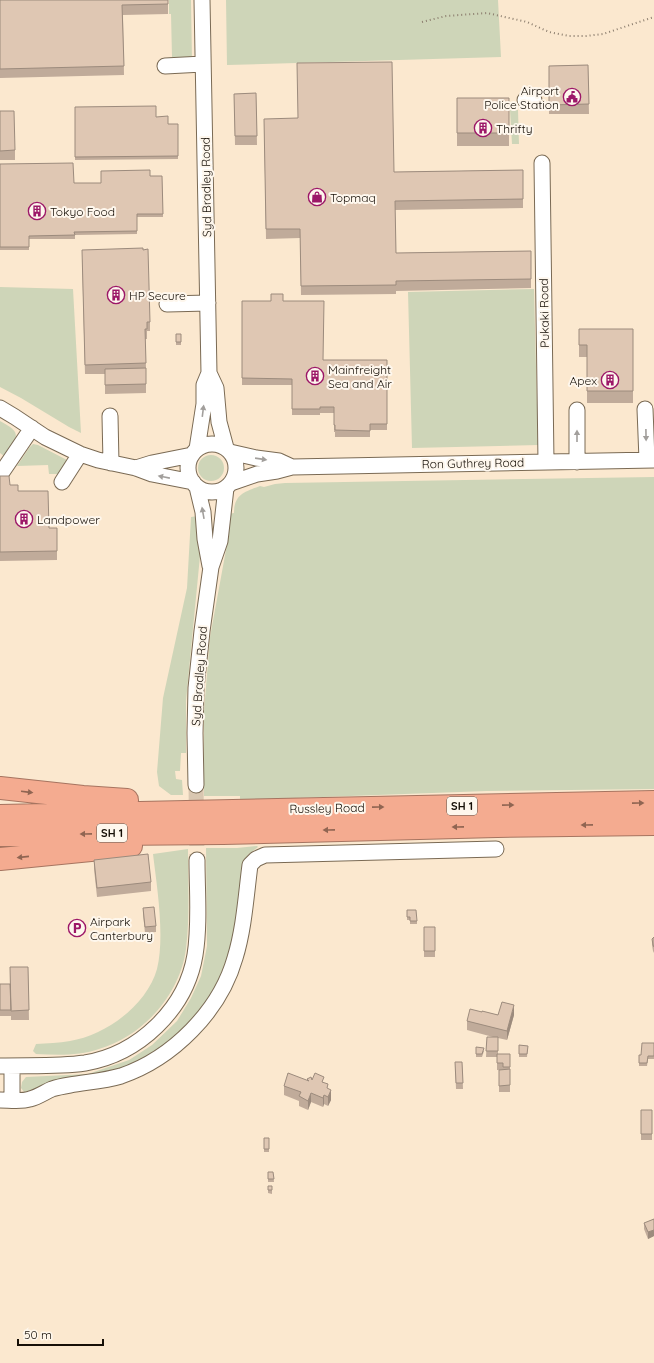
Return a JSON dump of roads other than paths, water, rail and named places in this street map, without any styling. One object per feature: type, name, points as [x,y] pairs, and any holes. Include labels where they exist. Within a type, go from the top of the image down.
[{"type":"highway","points":[[0,788],[113,800],[270,809]]},
{"type":"highway","name":"Russley Road","points":[[0,816],[270,809],[654,802]]},
{"type":"highway","name":"Russley Road","points":[[0,835],[223,833],[498,826],[654,824]]},
{"type":"highway","points":[[0,859],[165,843],[223,833]]},
{"type":"street","name":"Syd Bradley Road","points":[[194,452],[203,411],[204,385],[209,373],[202,0]]},
{"type":"street","points":[[164,66],[204,64]]},
{"type":"street","name":"Pukaki Road","points":[[542,163],[536,218],[536,240],[546,462]]},
{"type":"street","points":[[166,304],[208,303]]},
{"type":"street","name":"Syd Bradley Road","points":[[209,373],[216,388],[219,422],[228,450]]},
{"type":"street","points":[[0,408],[50,440],[80,454],[111,464],[136,468],[152,474],[195,484]]},
{"type":"street","points":[[645,409],[650,460]]},
{"type":"street","points":[[577,410],[577,462]]},
{"type":"street","points":[[110,416],[111,464]]},
{"type":"street","points":[[0,475],[32,428]]},
{"type":"street","points":[[136,468],[152,462],[194,452],[202,446],[215,444],[228,450],[234,457],[236,464],[234,477],[229,485],[220,491],[212,492],[205,491],[195,484],[189,476],[188,468],[189,461],[194,452]]},
{"type":"street","name":"Ron Guthrey Road","points":[[228,450],[256,458],[278,461],[292,467]]},
{"type":"street","points":[[62,482],[80,454]]},
{"type":"street","name":"Ron Guthrey Road","points":[[229,485],[257,474],[292,467],[650,460]]},
{"type":"street","name":"Syd Bradley Road","points":[[195,484],[203,512],[211,567]]},
{"type":"street","name":"Syd Bradley Road","points":[[196,785],[196,688],[202,631],[211,567],[220,540],[229,485]]},
{"type":"street","points":[[197,860],[197,939],[195,956],[183,990],[167,1016],[133,1045],[98,1060],[72,1064],[6,1066],[6,1100],[29,1100],[52,1089],[95,1082],[131,1072],[164,1054],[192,1030],[215,1000],[235,959],[250,866],[256,859],[265,855],[496,849]]},
{"type":"tunnel","points":[[196,785],[197,860]]},
{"type":"place","name":"Airport Police Station","points":[[572,97]]},
{"type":"place","name":"Thrifty","points":[[483,128]]},
{"type":"place","name":"Topmaq","points":[[317,197]]},
{"type":"place","name":"Tokyo Food","points":[[37,211]]},
{"type":"place","name":"HP Secure","points":[[116,295]]},
{"type":"place","name":"Mainfreight Sea and Air","points":[[315,376]]},
{"type":"place","name":"Apex","points":[[610,380]]},
{"type":"place","name":"Landpower","points":[[24,519]]},
{"type":"place","name":"Airpark Canterbury","points":[[77,928]]}]
